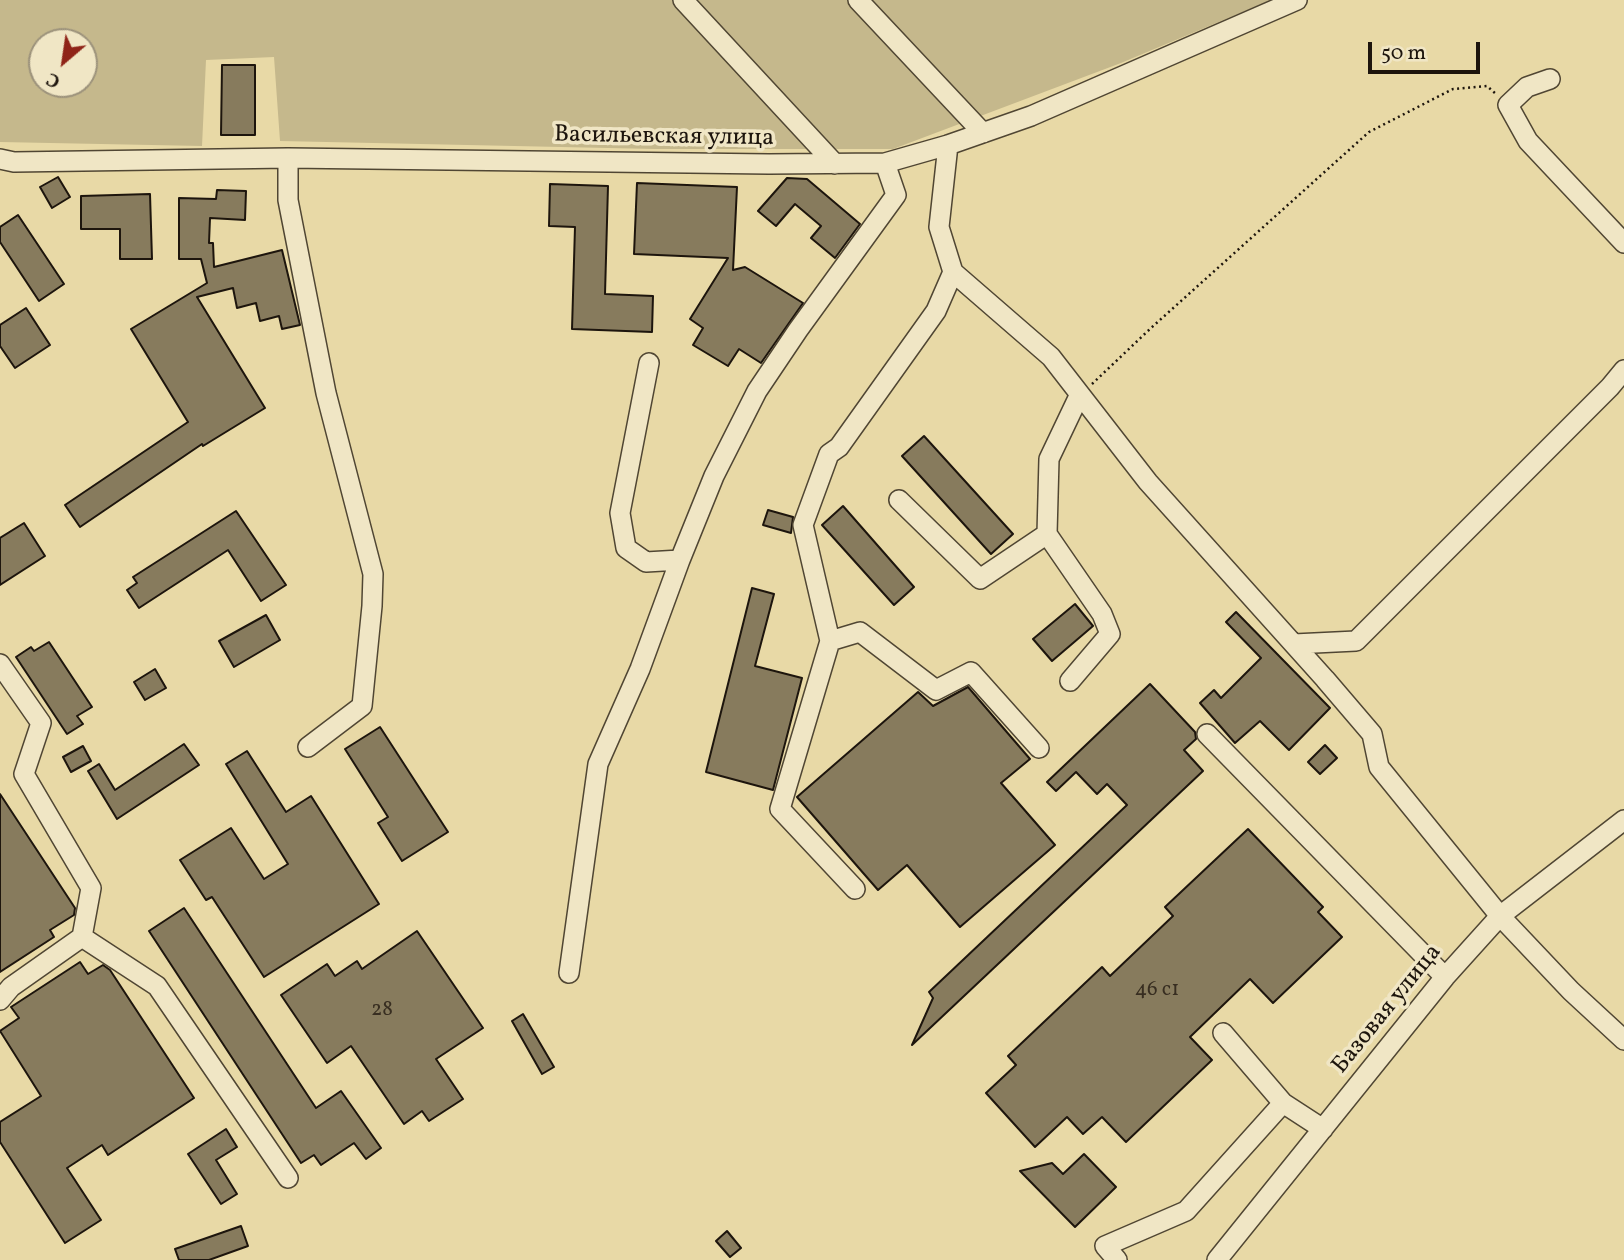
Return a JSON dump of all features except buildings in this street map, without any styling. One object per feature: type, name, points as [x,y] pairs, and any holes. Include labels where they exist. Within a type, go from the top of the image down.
[{"type":"street","points":[[684,0],[835,164]]},
{"type":"street","points":[[858,0],[983,133]]},
{"type":"street","name":"Васильевская улица","points":[[0,159],[27,162],[288,158],[885,163],[948,145],[1031,116],[1297,0]]},
{"type":"street","points":[[1550,79],[1527,88],[1508,105],[1528,141],[1624,243]]},
{"type":"street","points":[[948,145],[939,227],[953,272],[1051,357],[1148,482],[1373,734],[1379,768],[1500,916],[1571,991],[1624,1040]]},
{"type":"street","points":[[288,158],[288,200],[326,393],[373,574],[362,706],[308,747]]},
{"type":"street","points":[[569,973],[598,764],[640,668],[714,476],[757,391],[896,195],[885,163]]},
{"type":"street","points":[[855,889],[780,809],[830,641],[803,525],[829,454],[839,447],[936,311],[953,272]]},
{"type":"street","points":[[649,363],[620,513],[626,548],[646,562],[680,559]]},
{"type":"street","points":[[1294,644],[1356,640],[1601,397],[1624,370]]},
{"type":"street","points":[[1070,681],[1110,634],[1102,614],[1047,534],[1049,459],[1079,396]]},
{"type":"street","points":[[899,500],[980,579],[1047,534]]},
{"type":"street","points":[[830,641],[860,632],[936,690],[971,672],[1039,748]]},
{"type":"street","points":[[0,664],[41,723],[24,774],[91,888],[82,937],[11,987],[0,1000]]},
{"type":"street","points":[[1207,734],[1445,977]]},
{"type":"street","name":"Базовая улица","points":[[1217,1260],[1445,977],[1500,916],[1624,820]]},
{"type":"street","points":[[82,937],[157,986],[288,1178]]},
{"type":"street","points":[[1223,1033],[1283,1103],[1323,1129]]},
{"type":"street","points":[[1117,1260],[1105,1246],[1186,1211],[1283,1103]]},
{"type":"path","points":[[1079,396],[1369,132],[1453,89],[1487,86],[1508,105]]},
{"type":"shaded area","points":[[0,0],[1271,0],[1121,63],[893,149],[655,149],[280,141],[274,57],[206,60],[202,146],[0,142]]}]
